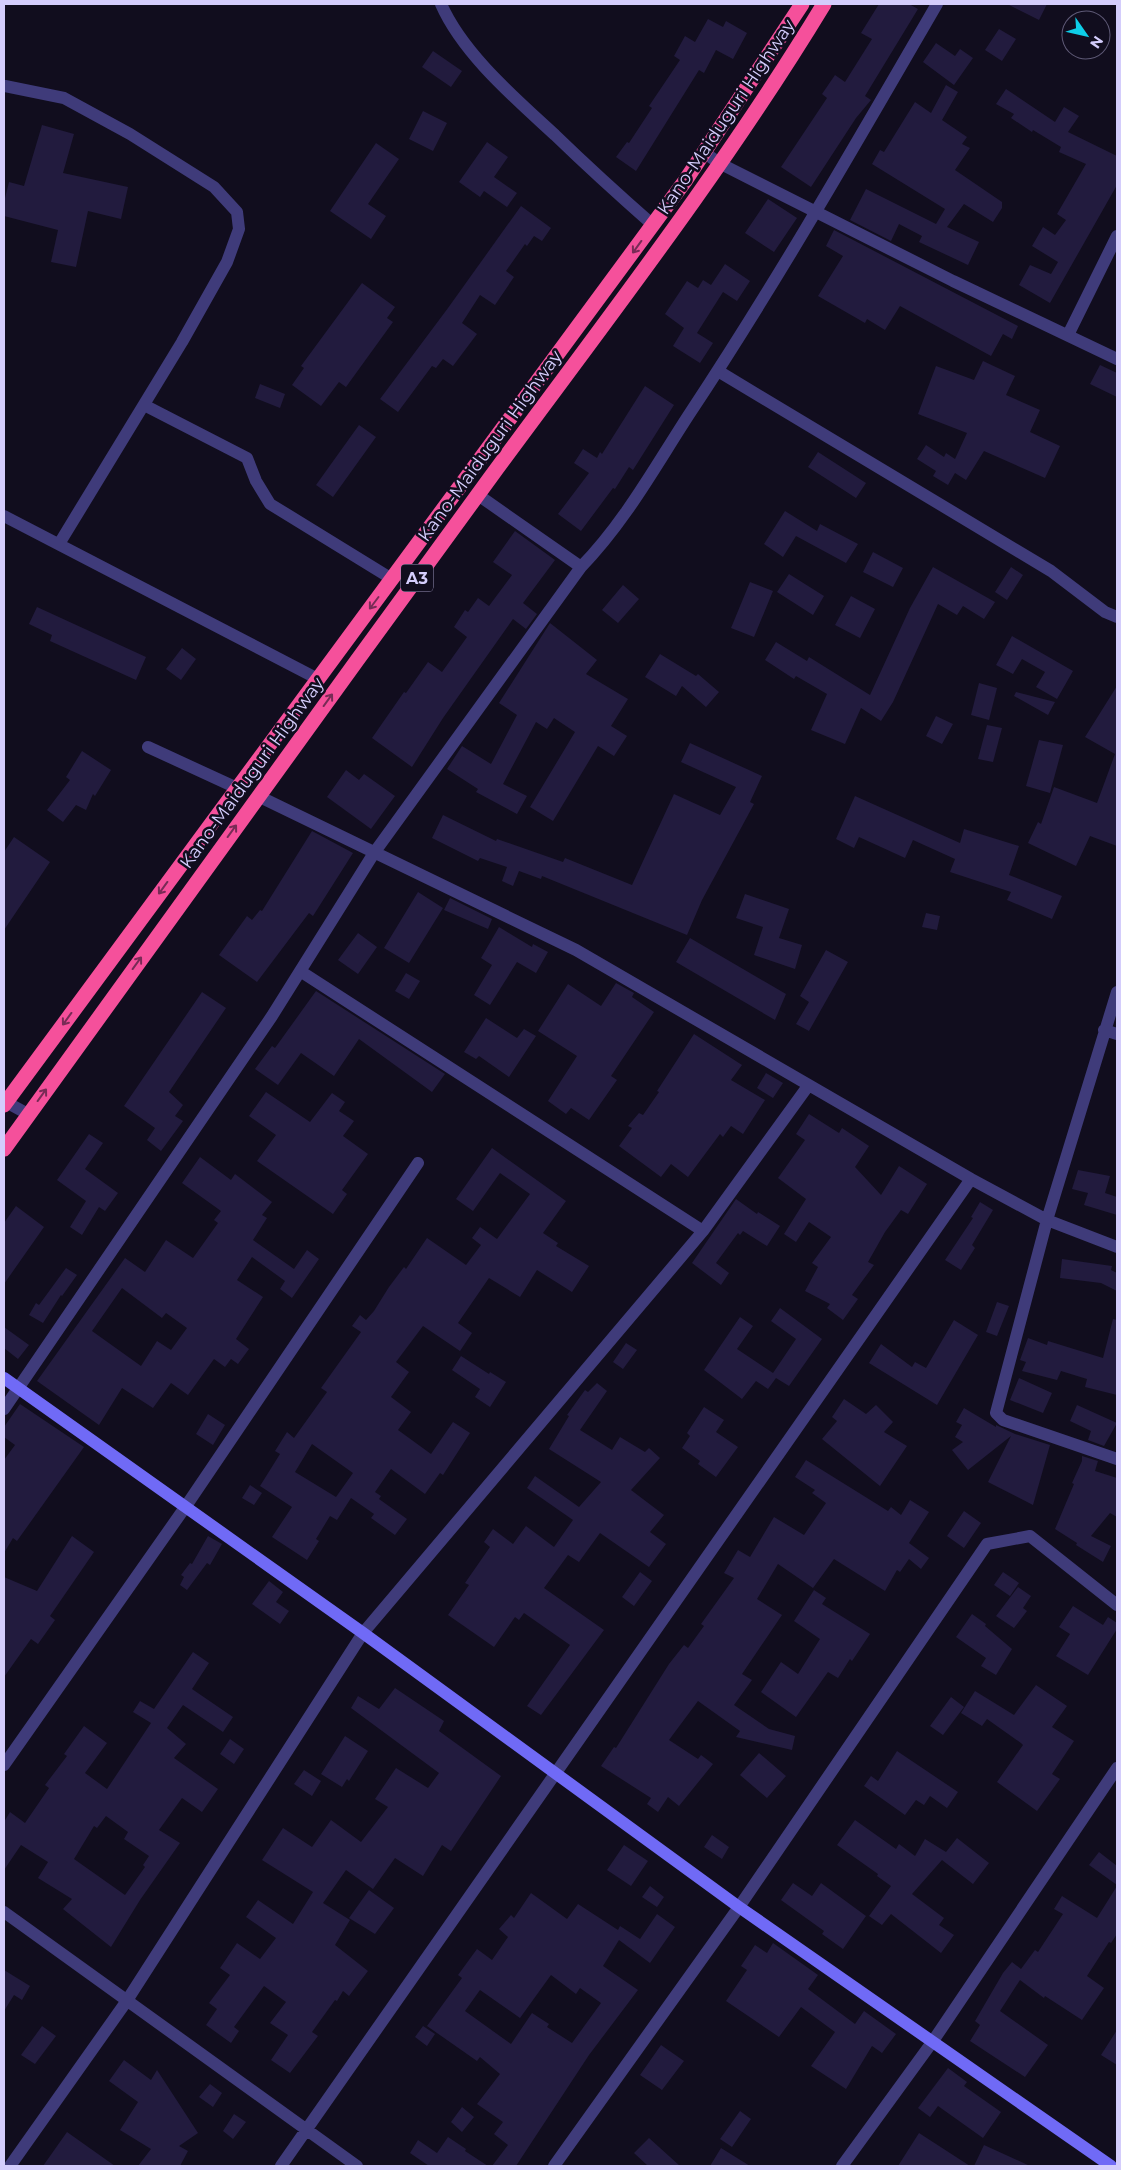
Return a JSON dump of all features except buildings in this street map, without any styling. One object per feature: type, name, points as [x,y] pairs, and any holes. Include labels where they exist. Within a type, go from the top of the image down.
[{"type":"highway","name":"Kano-Maiduguri Highway","points":[[4,1103],[653,225],[705,153],[802,4]]},
{"type":"highway","name":"Kano-Maiduguri Highway","points":[[4,1148],[258,796],[720,163],[824,4]]},
{"type":"street","points":[[441,4],[466,45],[519,102],[653,225]]},
{"type":"street","points":[[4,1409],[272,1016],[374,852],[580,567],[616,526],[718,371],[816,212],[937,4]]},
{"type":"street","points":[[5,86],[64,98],[130,134],[214,187],[237,212],[240,230],[227,262],[182,342],[59,544]]},
{"type":"street","points":[[705,153],[720,163],[816,212],[1117,359]]},
{"type":"street","points":[[1068,335],[1117,236]]},
{"type":"street","points":[[718,371],[1052,571],[1105,612],[1117,617]]},
{"type":"street","points":[[144,405],[248,458],[256,481],[270,504],[392,579]]},
{"type":"street","points":[[478,495],[580,567]]},
{"type":"street","points":[[4,516],[318,679]]},
{"type":"street","points":[[148,748],[237,788]]},
{"type":"street","points":[[258,796],[576,950],[970,1179],[1047,1220],[1117,1247]]},
{"type":"street","points":[[300,971],[703,1231]]},
{"type":"street","points":[[1117,992],[1047,1220],[996,1413],[1004,1420],[1117,1458]]},
{"type":"street","points":[[1104,1030],[1117,1034]]},
{"type":"street","points":[[10,2166],[126,2002],[363,1633],[703,1231],[808,1086]]},
{"type":"street","points":[[4,1103],[28,1114]]},
{"type":"street","points":[[4,1765],[186,1506],[418,1163]]},
{"type":"street","points":[[281,2166],[970,1179]]},
{"type":"street","points":[[4,1378],[363,1633],[739,1907],[1109,2165]]},
{"type":"street","points":[[554,2166],[739,1907],[987,1544],[1030,1536],[1117,1605]]},
{"type":"street","points":[[842,2166],[933,2041],[1117,1768]]},
{"type":"street","points":[[4,1912],[126,2002],[357,2166]]}]
